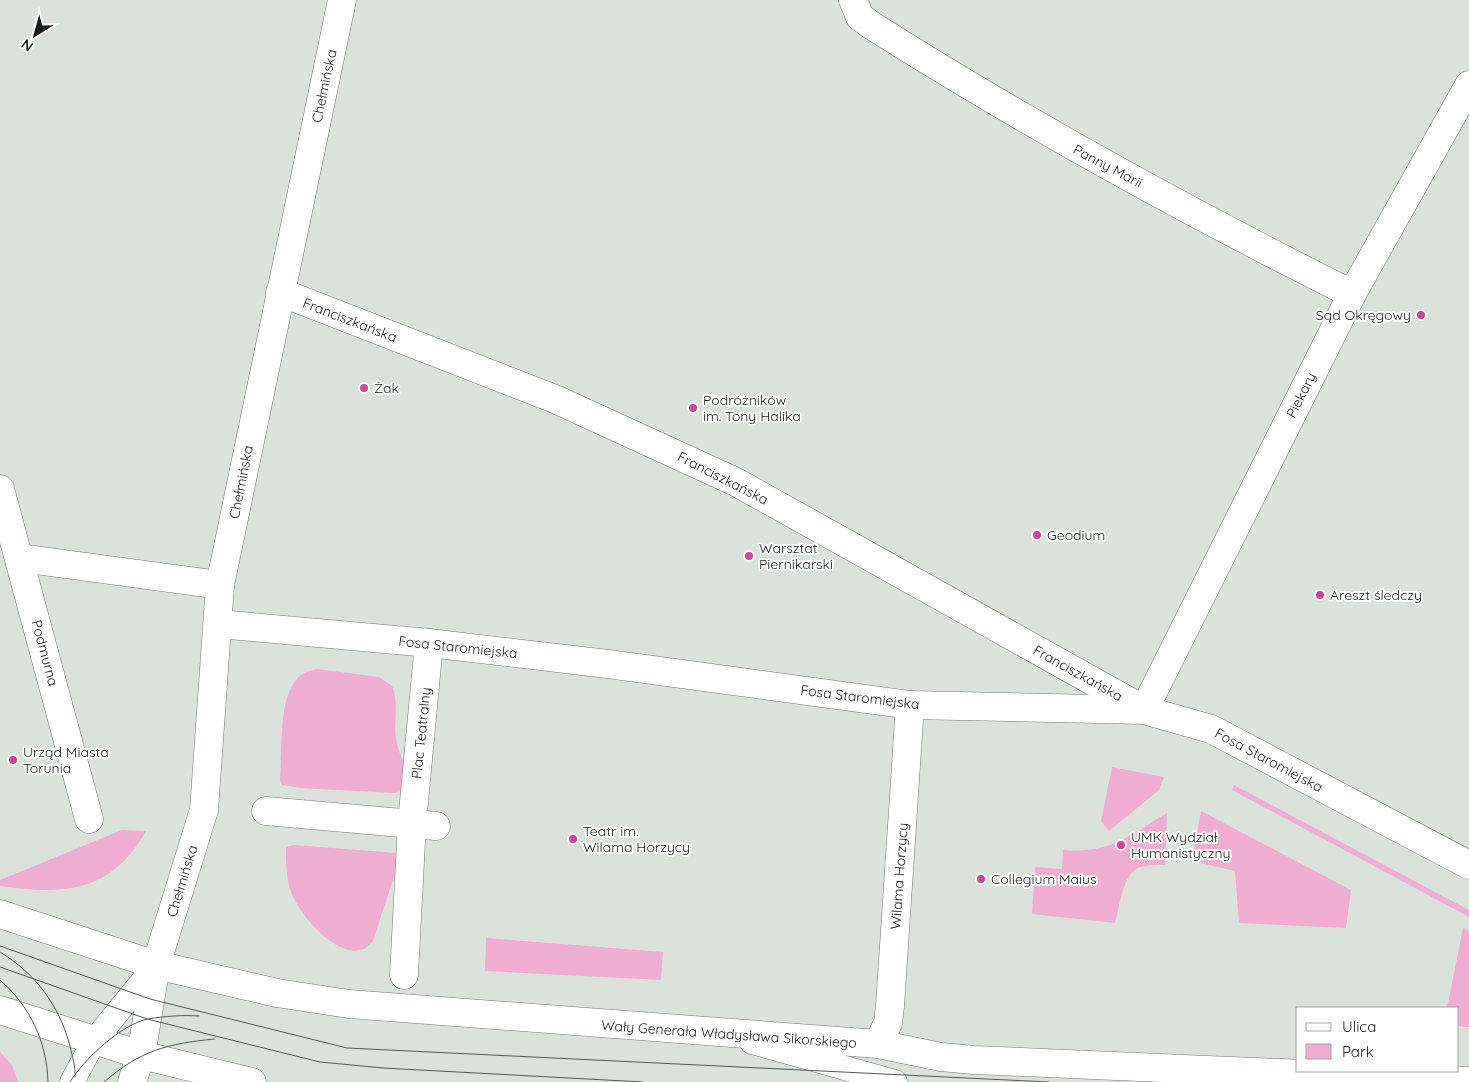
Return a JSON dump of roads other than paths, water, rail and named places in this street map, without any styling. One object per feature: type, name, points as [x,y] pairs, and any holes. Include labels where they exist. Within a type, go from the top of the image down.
[{"type":"street","name":"Chełmińska","points":[[132,1082],[141,1055],[156,965],[204,810],[220,585],[342,0]]},
{"type":"street","name":"Panny Marii","points":[[853,0],[860,17],[948,74],[1067,144],[1352,294]]},
{"type":"street","name":"Piekary","points":[[1144,710],[1352,294],[1469,86]]},
{"type":"street","name":"Franciszkańska","points":[[280,292],[555,399],[736,482],[1144,710]]},
{"type":"street","name":"Podmurna","points":[[0,489],[89,819]]},
{"type":"street","points":[[20,558],[220,585]]},
{"type":"street","name":"Fosa Staromiejska","points":[[218,624],[429,643],[608,664],[910,705],[1144,710],[1211,729],[1469,865]]},
{"type":"street","name":"Plac Teatralny","points":[[404,974],[424,825],[429,643]]},
{"type":"street","name":"Wilama Horzycy","points":[[878,1044],[888,1023],[890,1006],[910,705]]},
{"type":"street","points":[[266,811],[424,825]]},
{"type":"street","name":"Wały Generała Władysława Sikorskiego","points":[[0,914],[156,965],[277,993],[383,1008],[878,1044],[941,1058],[1469,1081]]},
{"type":"street","points":[[0,1010],[141,1055],[252,1082]]},
{"type":"lane","points":[[72,1082],[94,1041],[156,965]]},
{"type":"lane","points":[[719,1033],[895,1082]]},
{"type":"tram line","points":[[0,946],[150,999],[347,1048],[1049,1082]]},
{"type":"tram line","points":[[0,952],[25,970],[53,1004],[70,1046],[75,1077]]},
{"type":"tram line","points":[[0,967],[147,1019],[320,1062],[383,1068],[643,1082]]},
{"type":"tram line","points":[[0,980],[20,1001],[35,1026],[44,1053],[48,1082]]},
{"type":"tram line","points":[[70,1082],[84,1063],[104,1044],[138,1022],[161,1017],[199,1016]]},
{"type":"tram line","points":[[104,1082],[130,1062],[155,1050],[182,1043],[214,1039]]},
{"type":"place","name":"Sąd Okręgowy","points":[[1421,315]]},
{"type":"place","name":"Żak","points":[[364,388]]},
{"type":"place","name":"Podróżników im. Tony Halika","points":[[693,408]]},
{"type":"place","name":"Geodium","points":[[1037,535]]},
{"type":"place","name":"Warsztat Piernikarski","points":[[749,556]]},
{"type":"place","name":"Areszt śledczy","points":[[1320,595]]},
{"type":"place","name":"Urząd Miasta Torunia","points":[[13,760]]},
{"type":"place","name":"Teatr im. Wilama Horzycy","points":[[573,839]]},
{"type":"place","name":"UMK Wydział Humanistyczny","points":[[1121,845]]},
{"type":"place","name":"Collegium Maius","points":[[981,879]]}]
